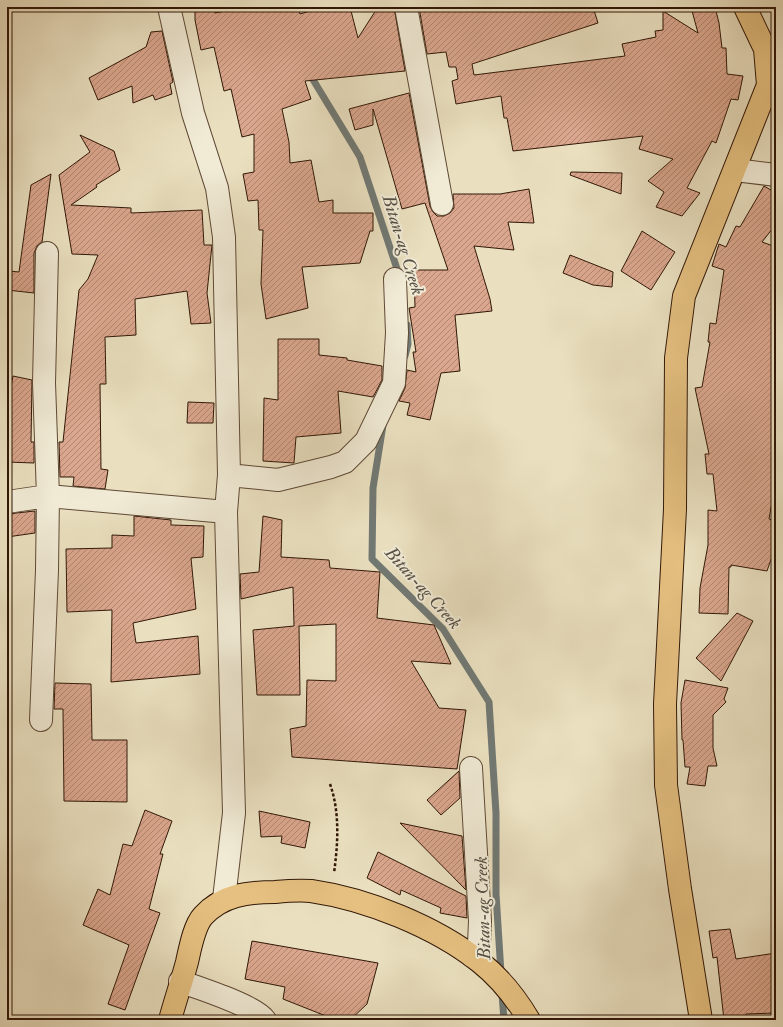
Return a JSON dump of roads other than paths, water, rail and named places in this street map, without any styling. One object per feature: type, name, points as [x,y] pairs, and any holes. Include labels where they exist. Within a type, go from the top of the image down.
[{"type":"main road","points":[[701,1020],[680,889],[666,785],[665,704],[675,509],[676,358],[684,296],[768,86],[765,49],[745,7]]},
{"type":"main road","points":[[170,1020],[192,941],[202,917],[224,899],[250,892],[310,891],[366,904],[404,918],[472,956],[499,979],[529,1020]]},
{"type":"street","points":[[169,7],[193,113],[217,188],[224,237],[229,475],[226,512],[234,813],[224,899]]},
{"type":"street","points":[[406,7],[442,204]]},
{"type":"street","points":[[735,170],[776,175]]},
{"type":"street","points":[[41,720],[47,570],[48,496],[44,383],[47,254]]},
{"type":"street","points":[[229,475],[278,480],[331,467],[345,462],[366,441],[394,382],[397,333],[395,279]]},
{"type":"street","points":[[7,502],[48,496],[226,512]]},
{"type":"street","points":[[471,768],[480,921],[478,944],[472,956]]},
{"type":"street","points":[[180,981],[248,1007],[260,1014],[265,1020]]},
{"type":"waterway","name":"Bitan-ag Creek","points":[[309,73],[360,157],[400,278]]},
{"type":"waterway","name":"Bitan-ag Creek","points":[[405,356],[408,344],[407,325]]},
{"type":"waterway","name":"Bitan-ag Creek","points":[[383,425],[373,488],[372,559],[443,629],[489,702],[496,813],[496,894],[501,973]]},
{"type":"waterway","name":"Bitan-ag Creek","points":[[502,994],[504,1020]]}]
